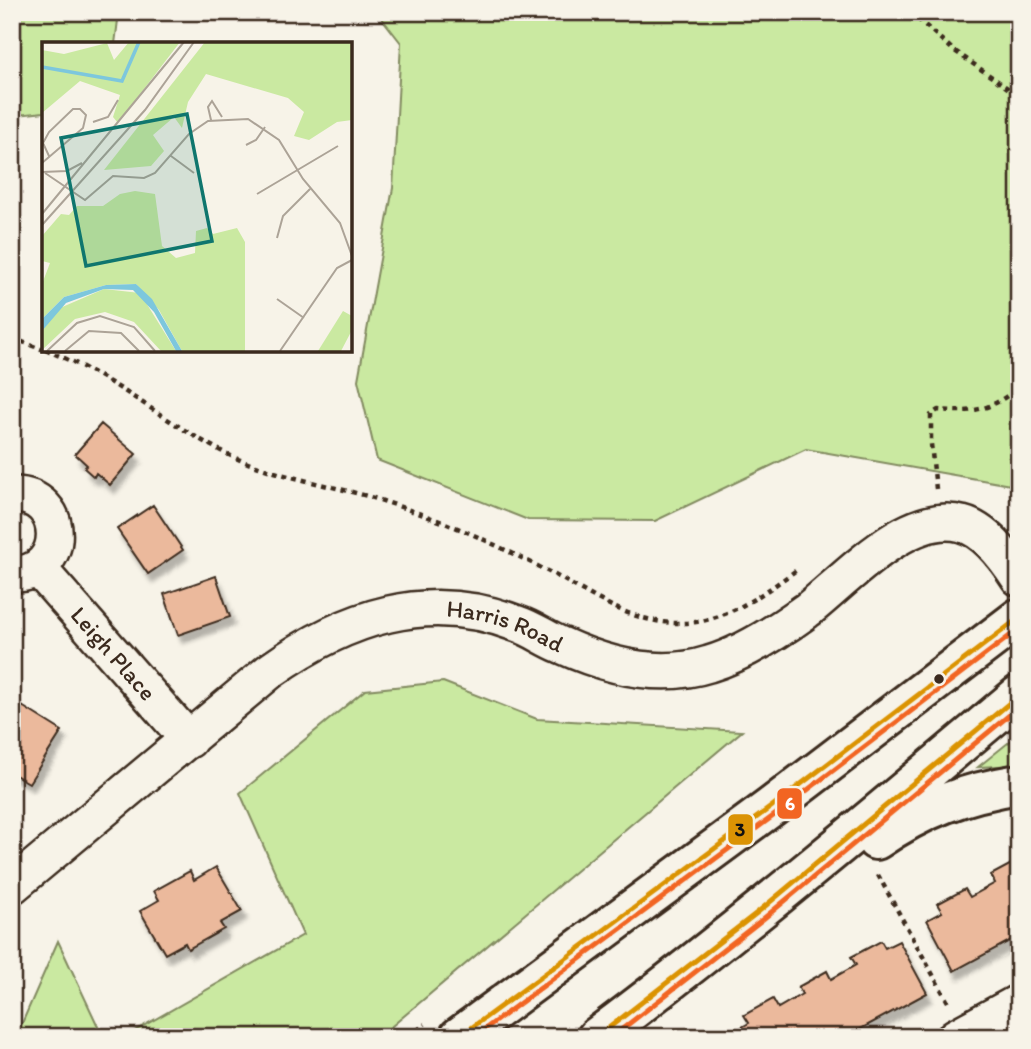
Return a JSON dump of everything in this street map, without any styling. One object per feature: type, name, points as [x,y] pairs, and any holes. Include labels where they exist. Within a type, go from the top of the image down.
[{"type":"main road","points":[[459,1037],[771,807],[1019,618]]},
{"type":"main road","points":[[597,1037],[811,869],[1019,695]]},
{"type":"main road","points":[[667,984],[775,915],[897,826],[945,801],[1019,784]]},
{"type":"street","points":[[12,495],[32,498],[46,509],[54,523],[55,540],[50,556],[25,571]]},
{"type":"street","name":"Harris Road","points":[[12,886],[270,670],[301,649],[343,627],[396,611],[438,607],[475,611],[519,624],[603,663],[640,671],[678,671],[708,665],[743,651],[804,612],[885,546],[920,527],[940,522],[963,524],[982,534],[1019,578]]},
{"type":"street","name":"Leigh Place","points":[[25,571],[189,740]]},
{"type":"street","points":[[952,1020],[1019,1002]]},
{"type":"path","points":[[910,12],[952,49],[1019,96]]},
{"type":"path","points":[[12,338],[42,349]]},
{"type":"path","points":[[48,352],[117,386],[189,434],[232,456],[299,479],[377,500],[474,535],[621,612],[653,621],[686,623],[718,617],[754,600],[807,563]]},
{"type":"path","points":[[937,494],[931,444],[931,415],[938,410],[967,412],[998,404],[1019,387]]},
{"type":"path","points":[[876,870],[952,1020]]},
{"type":"green space","points":[[12,12],[119,12],[115,42],[42,42],[42,112],[18,115],[12,106]]},
{"type":"green space","points":[[377,12],[1019,12],[1019,484],[1016,486],[806,449],[655,521],[528,520],[377,460],[358,380],[393,188],[401,43]]},
{"type":"green space","points":[[443,682],[537,719],[742,731],[379,1037],[124,1037],[303,935],[240,793],[365,690]]},
{"type":"green space","points":[[1019,734],[1019,765],[978,767]]},
{"type":"green space","points":[[58,941],[103,1037],[16,1037]]},
{"type":"building","points":[[101,424],[136,454],[110,485],[96,473],[94,477],[84,468],[87,465],[75,454]]},
{"type":"building","points":[[153,505],[183,550],[148,574],[117,529]]},
{"type":"building","points":[[216,576],[230,617],[178,635],[164,594]]},
{"type":"building","points":[[22,706],[62,731],[29,783],[12,773],[12,721]]},
{"type":"building","points":[[1019,860],[1019,936],[954,971],[927,920],[942,912],[937,904],[965,889],[970,897],[995,883],[991,875]]},
{"type":"building","points":[[216,867],[242,911],[220,923],[224,929],[188,949],[185,943],[165,954],[140,911],[159,900],[154,891],[190,871],[194,880]]},
{"type":"building","points":[[881,941],[885,948],[899,941],[927,993],[846,1037],[734,1037],[737,1035],[735,1031],[749,1023],[744,1015],[773,999],[778,1008],[802,994],[798,987],[827,971],[831,979],[856,965],[851,957]]},
{"type":"transit line","name":"3","points":[[459,1037],[771,807],[1019,618]]},
{"type":"transit line","name":"6","points":[[474,1037],[776,814],[1019,629]]},
{"type":"transit line","name":"3","points":[[597,1037],[758,912],[1019,695]]},
{"type":"transit line","name":"6","points":[[612,1037],[763,919],[1019,707]]}]
